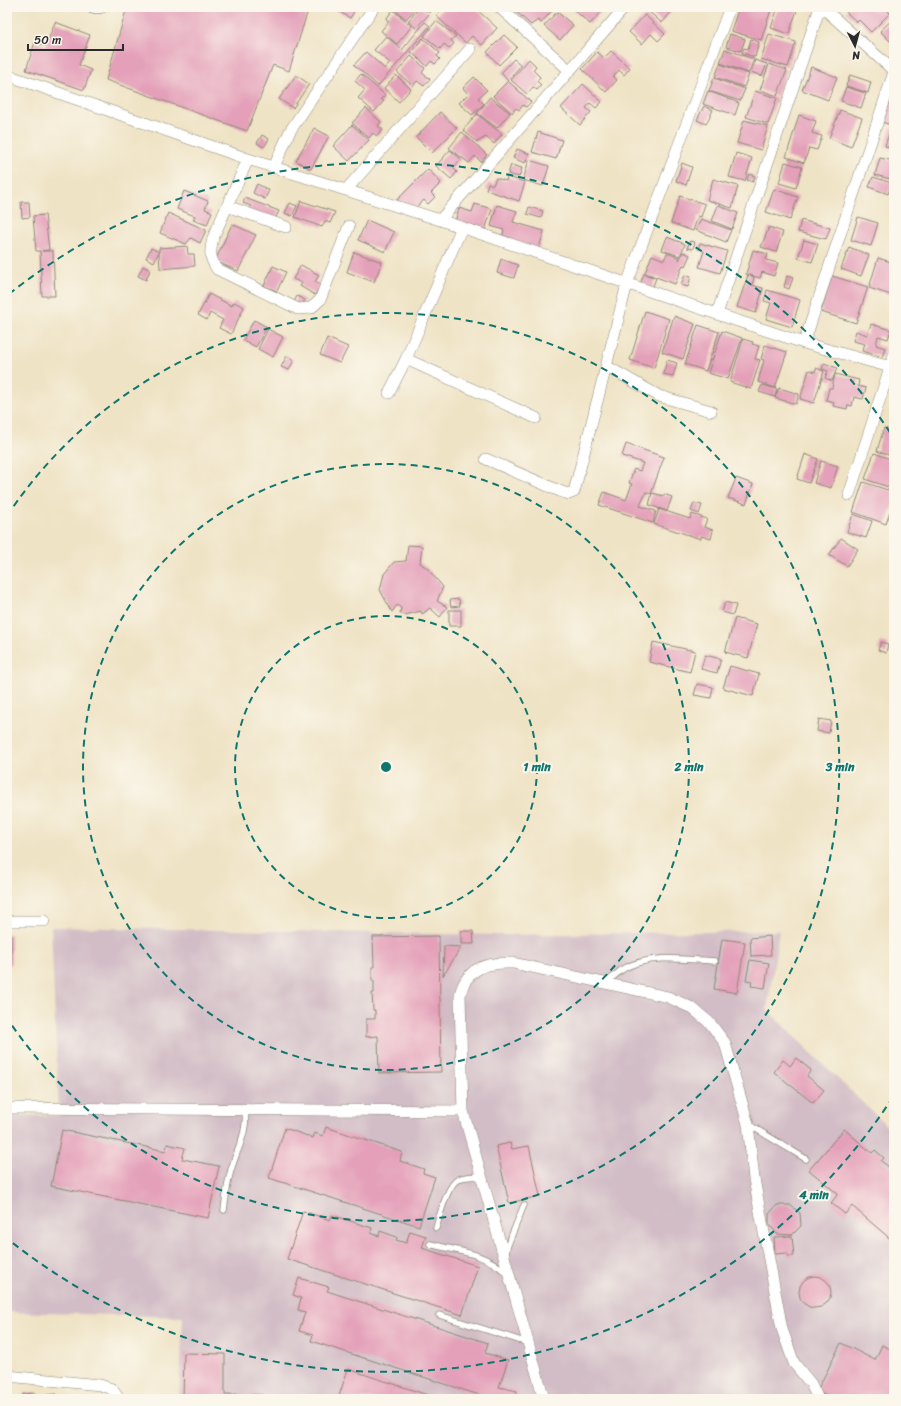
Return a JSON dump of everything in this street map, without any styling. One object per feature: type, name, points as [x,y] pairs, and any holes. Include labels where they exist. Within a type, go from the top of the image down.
[{"type":"street","points":[[274,167],[290,132],[374,7]]},
{"type":"street","points":[[499,7],[569,70]]},
{"type":"street","points":[[440,220],[625,7]]},
{"type":"street","points":[[486,459],[562,492],[568,494],[574,492],[627,284],[730,7]]},
{"type":"street","points":[[717,314],[821,7],[894,72],[804,343]]},
{"type":"street","points":[[346,190],[470,49]]},
{"type":"street","points":[[7,75],[248,159],[440,220],[804,343],[892,367]]},
{"type":"street","points":[[248,159],[213,238],[210,252],[211,262],[217,269],[298,309],[311,308],[320,300],[349,226]]},
{"type":"street","points":[[228,206],[286,227]]},
{"type":"street","points":[[389,393],[406,359],[462,228]]},
{"type":"street","points":[[849,495],[892,367],[894,355]]},
{"type":"street","points":[[406,359],[536,418]]},
{"type":"street","points":[[606,366],[659,396],[711,411]]},
{"type":"street","points":[[7,921],[44,921]]},
{"type":"street","points":[[544,1399],[504,1262],[463,1111],[460,995],[462,984],[470,974],[483,966],[497,963],[513,963],[668,997],[692,1008],[710,1023],[725,1043],[748,1124],[754,1179],[782,1329],[794,1363],[811,1384],[818,1399]]},
{"type":"street","points":[[7,1108],[463,1111]]},
{"type":"street","points":[[7,1376],[100,1385],[112,1389],[118,1399]]},
{"type":"lane","points":[[82,7],[95,11],[105,10],[108,7]]},
{"type":"lane","points":[[606,984],[622,969],[647,960],[684,959],[715,961]]},
{"type":"lane","points":[[224,1210],[231,1170],[243,1141],[246,1127],[245,1110]]},
{"type":"lane","points":[[748,1124],[806,1158]]},
{"type":"lane","points":[[436,1228],[444,1202],[455,1182],[459,1179],[481,1176]]},
{"type":"lane","points":[[504,1262],[507,1247],[524,1205]]},
{"type":"lane","points":[[430,1244],[485,1258],[499,1266],[508,1274]]},
{"type":"lane","points":[[439,1314],[528,1343]]},
{"type":"shaded area","points":[[51,927],[499,935],[779,931],[767,1010],[894,1133],[894,1399],[179,1399],[183,1317],[7,1312],[7,1115],[59,1116]]},
{"type":"building","points":[[127,7],[309,7],[289,71],[273,65],[247,131],[106,80]]},
{"type":"building","points":[[331,7],[357,7],[350,18]]},
{"type":"building","points":[[398,7],[417,7],[406,19],[395,10]]},
{"type":"building","points":[[420,7],[430,13],[416,28],[408,21]]},
{"type":"building","points":[[444,7],[474,7],[497,28],[482,45],[472,36],[466,43],[436,16]]},
{"type":"building","points":[[555,7],[541,23],[538,20],[531,25],[512,8]]},
{"type":"building","points":[[575,7],[602,7],[604,9],[590,24],[573,9]]},
{"type":"building","points":[[649,7],[667,7],[672,11],[662,23],[647,10]]},
{"type":"building","points":[[739,7],[772,7],[761,40],[731,31]]},
{"type":"building","points":[[778,7],[788,7],[797,10],[789,34],[771,28]]},
{"type":"building","points":[[851,7],[884,7],[890,13],[871,32],[859,20],[857,22],[846,12]]},
{"type":"building","points":[[393,10],[412,26],[397,44],[381,31],[389,21],[386,19]]},
{"type":"building","points":[[557,12],[573,25],[560,40],[544,26]]},
{"type":"building","points":[[645,15],[665,34],[658,41],[651,34],[642,44],[629,32]]},
{"type":"building","points":[[893,19],[894,42],[893,44],[880,31]]},
{"type":"building","points":[[436,21],[456,36],[451,40],[454,44],[449,48],[444,44],[440,49],[424,36]]},
{"type":"building","points":[[55,22],[90,35],[79,65],[91,70],[84,90],[26,70],[35,42],[46,46]]},
{"type":"building","points":[[425,22],[430,26],[378,86],[354,65],[366,52],[385,69],[390,63],[374,50],[386,36],[402,50]]},
{"type":"building","points":[[730,34],[745,39],[741,51],[726,47]]},
{"type":"building","points":[[769,34],[796,42],[788,67],[761,59]]},
{"type":"building","points":[[504,35],[517,47],[499,65],[487,52]]},
{"type":"building","points":[[423,38],[440,53],[437,56],[440,59],[435,64],[431,61],[427,66],[411,52]]},
{"type":"building","points":[[751,39],[759,42],[755,57],[742,53],[744,48],[748,49]]},
{"type":"building","points":[[725,49],[754,59],[749,73],[720,63]]},
{"type":"building","points":[[611,51],[630,68],[624,75],[619,70],[613,77],[617,80],[606,92],[582,69],[597,52],[604,58]]},
{"type":"building","points":[[411,56],[425,68],[422,73],[430,79],[424,86],[417,81],[413,86],[397,72]]},
{"type":"building","points":[[514,59],[521,65],[508,81],[501,73]]},
{"type":"building","points":[[529,59],[536,66],[533,70],[540,77],[537,81],[541,85],[537,90],[533,87],[527,94],[511,80]]},
{"type":"building","points":[[755,60],[767,64],[762,76],[751,72]]},
{"type":"building","points":[[720,64],[749,74],[744,87],[715,77]]},
{"type":"building","points":[[769,64],[787,70],[777,96],[760,90]]},
{"type":"building","points":[[811,67],[837,77],[828,100],[802,90]]},
{"type":"building","points":[[361,74],[385,95],[381,99],[384,101],[374,112],[358,98],[365,90],[355,81]]},
{"type":"building","points":[[296,75],[309,84],[293,108],[279,99]]},
{"type":"building","points":[[396,75],[411,89],[399,102],[384,88]]},
{"type":"building","points":[[850,75],[871,82],[868,93],[846,86]]},
{"type":"building","points":[[474,77],[487,90],[478,98],[484,104],[472,115],[459,103],[468,94],[463,88]]},
{"type":"building","points":[[714,78],[745,89],[740,101],[709,91]]},
{"type":"building","points":[[508,81],[531,102],[526,107],[523,105],[519,110],[516,108],[512,113],[493,96]]},
{"type":"building","points":[[583,84],[602,102],[596,108],[590,103],[586,108],[591,112],[580,125],[561,108]]},
{"type":"building","points":[[846,87],[866,93],[861,108],[841,101]]},
{"type":"building","points":[[708,91],[739,103],[735,115],[703,104]]},
{"type":"building","points":[[755,91],[777,98],[768,124],[746,117]]},
{"type":"building","points":[[891,94],[894,95],[894,126],[882,122]]},
{"type":"building","points":[[490,97],[510,113],[497,128],[477,113]]},
{"type":"building","points":[[704,106],[713,110],[706,124],[697,120]]},
{"type":"building","points":[[366,108],[381,122],[378,126],[383,130],[377,136],[373,133],[369,138],[352,123]]},
{"type":"building","points":[[840,110],[862,118],[851,147],[829,138]]},
{"type":"building","points":[[440,112],[457,128],[432,153],[416,137]]},
{"type":"building","points":[[477,114],[502,134],[494,144],[486,137],[477,142],[463,130]]},
{"type":"building","points":[[799,115],[816,121],[812,133],[822,136],[817,150],[809,148],[804,163],[786,157]]},
{"type":"building","points":[[744,120],[768,126],[761,150],[737,143]]},
{"type":"building","points":[[352,125],[369,140],[349,161],[333,146]]},
{"type":"building","points":[[891,127],[894,128],[894,149],[885,146]]},
{"type":"building","points":[[314,128],[329,136],[311,169],[296,161]]},
{"type":"building","points":[[462,132],[487,155],[481,162],[475,156],[469,163],[449,148]]},
{"type":"building","points":[[538,132],[562,140],[556,159],[532,152]]},
{"type":"building","points":[[262,135],[269,139],[264,147],[257,143]]},
{"type":"building","points":[[517,149],[529,154],[525,163],[513,158]]},
{"type":"building","points":[[450,150],[461,159],[453,168],[457,172],[451,179],[436,166]]},
{"type":"building","points":[[736,153],[752,158],[745,181],[729,177]]},
{"type":"building","points":[[880,158],[894,161],[894,180],[875,175]]},
{"type":"building","points":[[529,160],[549,166],[543,186],[523,180]]},
{"type":"building","points":[[785,162],[802,167],[796,188],[779,183]]},
{"type":"building","points":[[682,163],[692,167],[686,185],[676,181]]},
{"type":"building","points":[[511,165],[522,168],[519,177],[508,174]]},
{"type":"building","points":[[428,169],[441,183],[431,193],[435,197],[428,204],[424,200],[415,208],[396,201]]},
{"type":"building","points":[[749,174],[755,176],[753,182],[747,180]]},
{"type":"building","points":[[507,177],[525,182],[519,201],[486,190],[488,183],[493,185],[496,178],[506,181]]},
{"type":"building","points":[[873,177],[892,183],[888,194],[869,187]]},
{"type":"building","points":[[713,179],[738,186],[732,208],[707,200]]},
{"type":"building","points":[[257,184],[269,190],[265,199],[253,193]]},
{"type":"building","points":[[774,189],[798,197],[790,220],[766,212]]},
{"type":"building","points":[[184,191],[208,201],[205,209],[212,212],[207,225],[193,220],[195,216],[177,209]]},
{"type":"building","points":[[680,196],[705,204],[701,217],[698,216],[693,231],[671,223]]},
{"type":"building","points":[[245,198],[279,211],[274,221],[248,211],[251,206],[243,203]]},
{"type":"building","points":[[301,201],[335,212],[330,223],[325,221],[322,227],[295,217]]},
{"type":"building","points":[[21,202],[29,202],[30,217],[22,218]]},
{"type":"building","points":[[290,203],[297,206],[292,216],[285,213]]},
{"type":"building","points":[[475,204],[492,209],[485,230],[455,222],[459,208],[472,212]]},
{"type":"building","points":[[497,205],[517,211],[513,222],[544,231],[539,249],[502,238],[504,230],[491,226]]},
{"type":"building","points":[[718,205],[738,213],[732,229],[712,221]]},
{"type":"building","points":[[529,207],[543,211],[541,218],[527,214]]},
{"type":"building","points":[[168,213],[206,230],[200,243],[191,238],[186,244],[160,233]]},
{"type":"building","points":[[45,215],[49,250],[42,251],[53,251],[55,296],[42,296],[40,251],[36,251],[33,216]]},
{"type":"building","points":[[858,217],[878,223],[871,246],[851,240]]},
{"type":"building","points":[[701,219],[731,230],[726,242],[696,230]]},
{"type":"building","points":[[367,220],[394,232],[385,252],[358,240]]},
{"type":"building","points":[[801,220],[830,228],[826,239],[798,232]]},
{"type":"building","points":[[232,224],[256,235],[238,271],[215,261]]},
{"type":"building","points":[[769,227],[783,232],[776,252],[761,247]]},
{"type":"building","points":[[667,237],[685,244],[680,256],[662,250]]},
{"type":"building","points":[[804,240],[818,244],[812,262],[798,258]]},
{"type":"building","points":[[690,241],[695,242],[693,249],[687,248]]},
{"type":"building","points":[[700,243],[727,251],[720,273],[699,267],[704,251],[698,249]]},
{"type":"building","points":[[187,246],[188,254],[194,254],[195,266],[160,269],[159,248]]},
{"type":"building","points":[[849,247],[869,255],[861,276],[841,269]]},
{"type":"building","points":[[151,248],[159,252],[154,262],[146,258]]},
{"type":"building","points":[[753,250],[768,254],[766,260],[778,263],[774,276],[762,272],[760,278],[746,274]]},
{"type":"building","points":[[354,252],[382,262],[374,282],[347,272]]},
{"type":"building","points":[[683,252],[690,255],[685,266],[683,265],[675,284],[645,273],[652,255],[664,260],[667,253],[680,258]]},
{"type":"building","points":[[878,258],[894,263],[894,296],[869,288]]},
{"type":"building","points":[[501,259],[518,265],[514,278],[497,273]]},
{"type":"building","points":[[301,265],[319,275],[315,282],[321,285],[315,295],[300,286],[302,283],[293,279]]},
{"type":"building","points":[[143,266],[150,270],[146,280],[138,276]]},
{"type":"building","points":[[273,266],[286,272],[277,291],[264,286]]},
{"type":"building","points":[[644,274],[656,278],[652,289],[640,284]]},
{"type":"building","points":[[685,275],[691,276],[688,287],[681,285]]},
{"type":"building","points":[[748,275],[754,277],[752,285],[763,288],[756,313],[737,307]]},
{"type":"building","points":[[787,276],[793,278],[789,289],[784,287]]},
{"type":"building","points":[[832,276],[868,287],[856,323],[821,312]]},
{"type":"building","points":[[767,290],[800,300],[792,327],[766,319],[771,303],[764,301]]},
{"type":"building","points":[[209,294],[232,306],[234,302],[244,307],[231,334],[219,328],[223,320],[210,313],[207,320],[198,315]]},
{"type":"building","points":[[297,296],[305,300],[301,306],[294,302]]},
{"type":"building","points":[[645,311],[669,319],[654,368],[630,360]]},
{"type":"building","points":[[674,316],[695,324],[683,359],[662,352]]},
{"type":"building","points":[[254,320],[267,327],[256,347],[243,340]]},
{"type":"building","points":[[871,324],[891,330],[888,339],[878,336],[876,345],[885,348],[882,357],[862,351],[865,344],[853,341],[856,331],[867,335]]},
{"type":"building","points":[[698,325],[719,332],[706,371],[685,364]]},
{"type":"building","points":[[268,329],[283,337],[273,357],[258,349]]},
{"type":"building","points":[[722,331],[742,338],[728,379],[708,373]]},
{"type":"building","points":[[327,338],[348,347],[340,363],[320,355]]},
{"type":"building","points":[[743,339],[753,342],[752,344],[759,346],[755,359],[760,360],[751,389],[730,382]]},
{"type":"building","points":[[765,345],[787,352],[775,388],[758,382],[764,360],[761,359]]},
{"type":"building","points":[[287,356],[294,360],[289,370],[281,367]]},
{"type":"building","points":[[667,360],[677,363],[673,376],[663,374]]},
{"type":"building","points":[[824,363],[837,368],[832,381],[825,378],[828,371],[822,369]]},
{"type":"building","points":[[816,368],[824,371],[814,403],[800,399],[809,370],[815,372]]},
{"type":"building","points":[[835,374],[859,380],[858,386],[866,388],[863,399],[854,397],[852,406],[848,405],[847,409],[833,406],[834,402],[826,400],[829,388],[832,388]]},
{"type":"building","points":[[762,385],[777,389],[775,397],[759,392]]},
{"type":"building","points":[[779,388],[799,394],[796,404],[775,398]]},
{"type":"building","points":[[884,428],[894,431],[894,457],[877,451]]},
{"type":"building","points":[[626,444],[664,457],[651,494],[646,492],[640,506],[656,511],[653,523],[599,505],[604,492],[626,500],[632,484],[629,483],[634,469],[640,471],[643,463],[622,456]]},
{"type":"building","points":[[874,453],[894,460],[894,478],[891,488],[865,479]]},
{"type":"building","points":[[805,454],[818,459],[809,483],[797,479]]},
{"type":"building","points":[[821,461],[838,466],[831,488],[814,483]]},
{"type":"building","points":[[736,478],[753,484],[746,504],[728,498]]},
{"type":"building","points":[[863,482],[894,492],[894,501],[886,524],[853,512]]},
{"type":"building","points":[[652,493],[664,496],[664,494],[672,497],[667,511],[649,505]]},
{"type":"building","points":[[694,503],[702,505],[699,514],[691,511]]},
{"type":"building","points":[[659,509],[690,519],[692,514],[707,519],[704,527],[713,530],[711,539],[701,536],[701,539],[654,524]]},
{"type":"building","points":[[853,514],[872,521],[866,538],[847,532]]},
{"type":"building","points":[[841,538],[858,549],[847,566],[829,555]]},
{"type":"building","points":[[408,545],[422,546],[420,563],[427,568],[443,587],[437,601],[447,607],[440,617],[430,608],[422,614],[421,611],[405,615],[400,613],[401,608],[397,605],[392,612],[380,590],[384,574],[394,562],[406,561]]},
{"type":"building","points":[[459,599],[460,606],[451,607],[450,600]]},
{"type":"building","points":[[725,602],[736,605],[733,615],[722,612]]},
{"type":"building","points":[[449,610],[461,610],[461,626],[449,626]]},
{"type":"building","points":[[735,618],[757,624],[748,658],[725,652]]},
{"type":"building","points":[[653,642],[695,651],[690,672],[649,662]]},
{"type":"building","points":[[881,642],[888,644],[886,653],[878,650]]},
{"type":"building","points":[[705,655],[721,659],[717,673],[701,669]]},
{"type":"building","points":[[730,666],[759,674],[753,696],[723,688]]},
{"type":"building","points":[[697,684],[713,687],[711,698],[694,695]]},
{"type":"building","points":[[819,719],[831,721],[829,733],[817,731]]},
{"type":"building","points":[[461,931],[473,931],[474,944],[461,944]]},
{"type":"building","points":[[7,934],[11,934],[11,965],[7,965]]},
{"type":"building","points":[[439,936],[441,1072],[379,1073],[378,1036],[366,1037],[366,1019],[375,1019],[372,993],[374,993],[374,981],[372,981],[372,967],[374,967],[373,937]]},
{"type":"building","points":[[770,936],[771,955],[751,956],[750,938]]},
{"type":"building","points":[[722,939],[745,942],[737,993],[714,989]]},
{"type":"building","points":[[444,946],[461,947],[443,976]]},
{"type":"building","points":[[750,960],[769,963],[765,988],[751,986],[752,981],[746,980]]},
{"type":"building","points":[[796,1058],[811,1070],[807,1076],[824,1090],[813,1103],[774,1072],[783,1060],[790,1066]]},
{"type":"building","points":[[326,1127],[402,1152],[400,1161],[424,1169],[423,1173],[435,1177],[419,1226],[269,1178],[285,1128],[313,1138],[315,1133],[323,1136]]},
{"type":"building","points":[[844,1129],[872,1153],[875,1150],[884,1158],[881,1161],[893,1170],[894,1169],[894,1242],[852,1206],[845,1214],[831,1203],[838,1194],[809,1170]]},
{"type":"building","points":[[62,1130],[166,1151],[167,1144],[185,1148],[182,1159],[219,1166],[208,1218],[51,1186]]},
{"type":"building","points":[[510,1143],[512,1149],[529,1146],[540,1196],[509,1203],[496,1146]]},
{"type":"building","points":[[777,1205],[790,1205],[800,1213],[801,1226],[792,1235],[777,1234],[769,1224],[769,1214]]},
{"type":"building","points":[[303,1211],[330,1220],[332,1215],[372,1228],[371,1233],[379,1236],[380,1231],[397,1237],[396,1240],[406,1243],[410,1231],[426,1236],[422,1248],[478,1266],[462,1315],[287,1259]]},
{"type":"building","points":[[792,1236],[794,1256],[787,1256],[787,1253],[775,1254],[774,1237]]},
{"type":"building","points":[[815,1276],[821,1277],[828,1283],[831,1292],[830,1298],[824,1305],[815,1308],[809,1307],[802,1301],[799,1292],[800,1286],[806,1279]]},
{"type":"building","points":[[299,1278],[329,1287],[327,1291],[488,1343],[485,1353],[508,1360],[499,1387],[517,1391],[515,1399],[492,1399],[311,1341],[313,1335],[299,1331],[305,1312],[298,1310],[301,1298],[293,1295]]},
{"type":"building","points":[[841,1343],[875,1360],[882,1345],[894,1351],[894,1399],[832,1399],[817,1391]]},
{"type":"building","points":[[184,1353],[225,1354],[225,1394],[263,1395],[263,1399],[183,1399]]},
{"type":"building","points":[[348,1369],[440,1399],[338,1399]]},
{"type":"building","points":[[35,1393],[35,1399],[23,1399],[23,1394]]},
{"type":"building","points":[[57,1394],[57,1399],[43,1399],[43,1395]]}]
